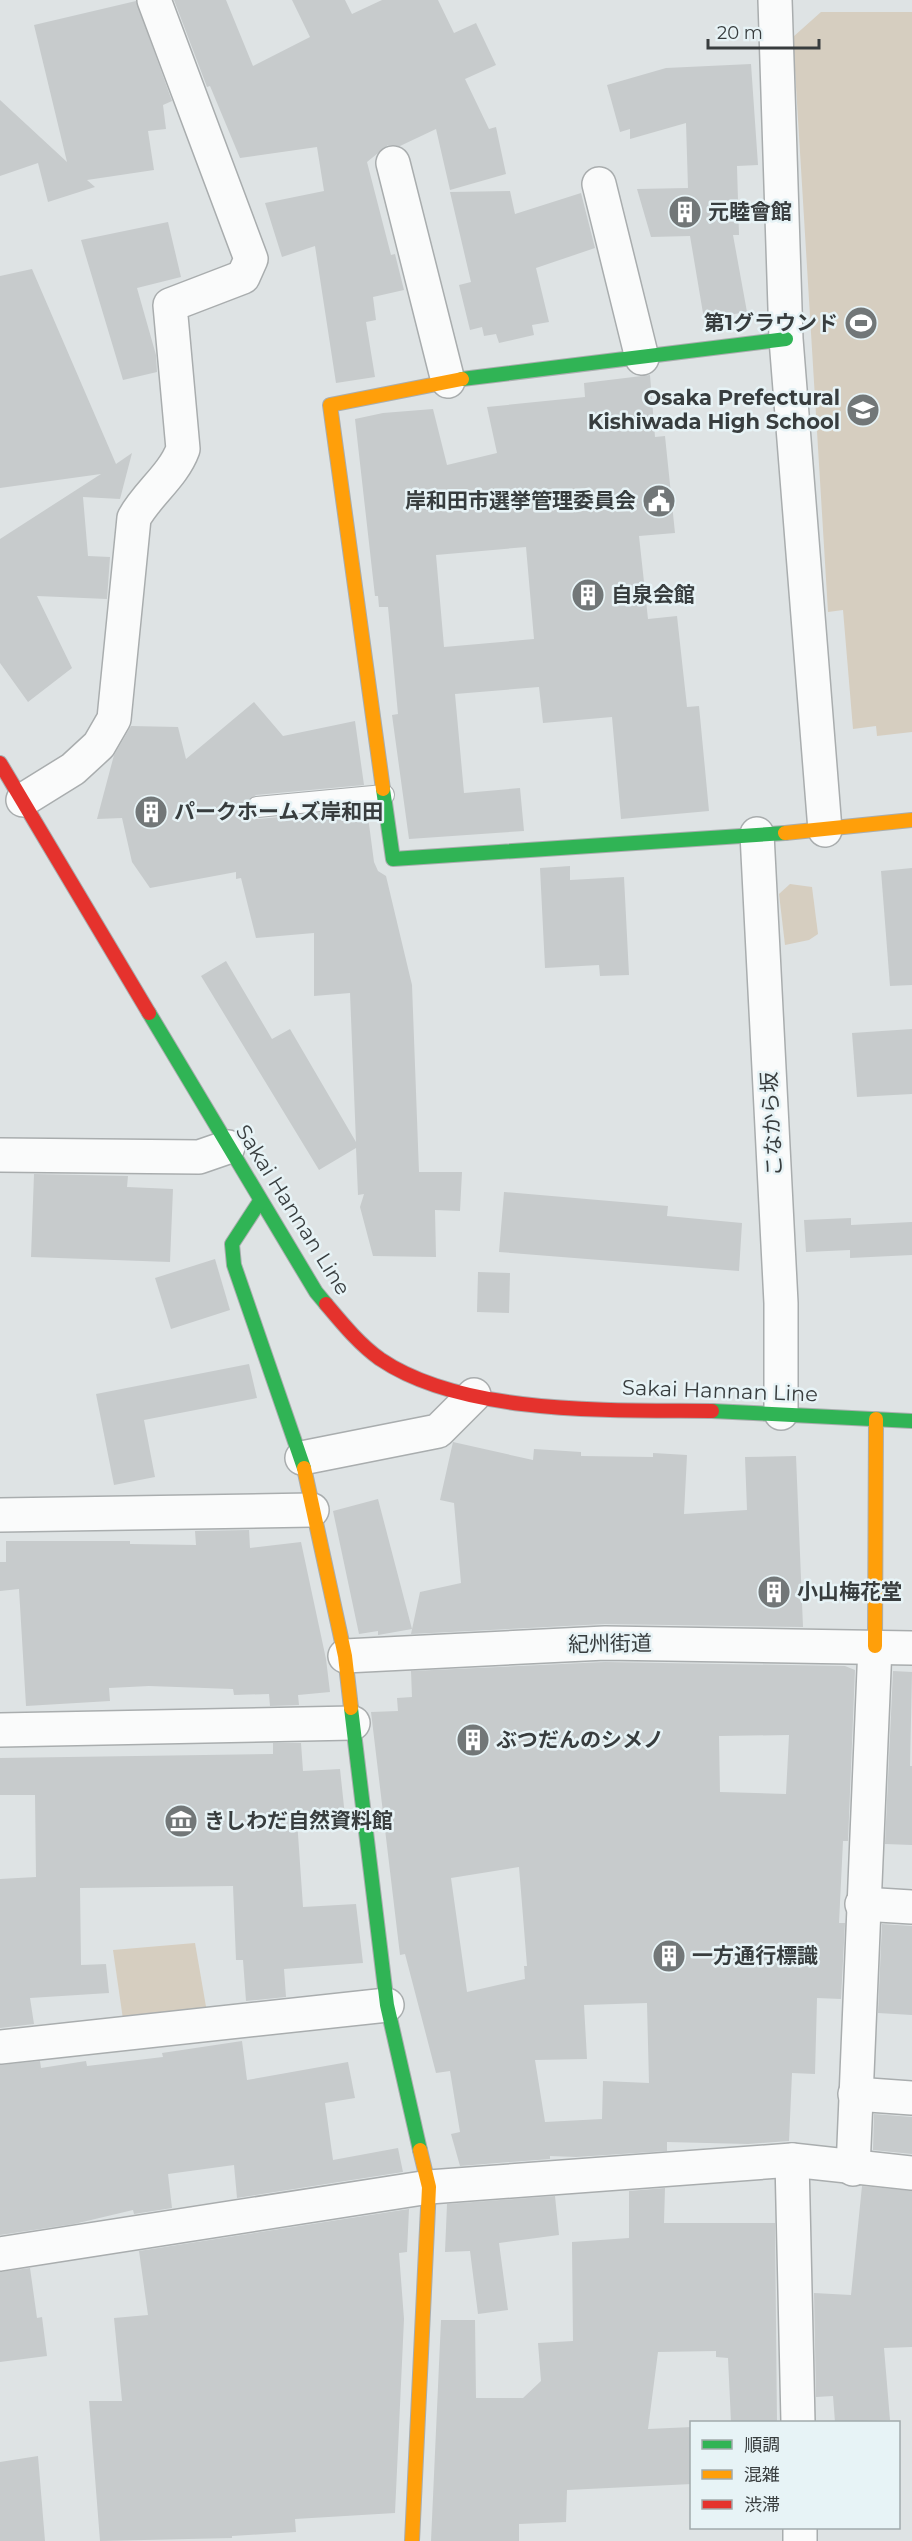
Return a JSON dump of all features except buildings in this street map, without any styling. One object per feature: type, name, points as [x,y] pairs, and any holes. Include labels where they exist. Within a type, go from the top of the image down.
[{"type":"street","points":[[23,800],[73,770],[99,745],[114,719],[134,518],[142,503],[177,465],[183,449],[170,305],[243,277],[251,259],[154,0]]},
{"type":"street","points":[[775,0],[786,339],[825,830]]},
{"type":"street","points":[[393,163],[447,381]]},
{"type":"street","points":[[599,184],[642,358]]},
{"type":"street","points":[[786,339],[447,381],[330,405],[393,859],[825,830],[912,820]]},
{"type":"street","name":"Sakai Hannan Line","points":[[0,763],[316,1292],[346,1328],[383,1360],[425,1381],[474,1395],[559,1407],[781,1413],[912,1421]]},
{"type":"street","name":"こなから坂","points":[[757,834],[781,1303],[781,1413]]},
{"type":"street","points":[[0,1155],[199,1157],[228,1147]]},
{"type":"street","points":[[261,1202],[232,1244],[234,1265],[302,1458],[345,1656],[387,2005],[429,2187],[412,2541]]},
{"type":"street","points":[[302,1458],[438,1431],[474,1395]]},
{"type":"street","points":[[853,2169],[862,1904],[875,1646],[876,1419]]},
{"type":"street","points":[[0,1515],[312,1510]]},
{"type":"street","name":"紀州街道","points":[[345,1656],[605,1643],[912,1648]]},
{"type":"street","points":[[0,1730],[353,1723]]},
{"type":"street","points":[[862,1904],[912,1907]]},
{"type":"street","points":[[0,2047],[387,2005]]},
{"type":"street","points":[[855,2094],[912,2098]]},
{"type":"street","points":[[792,2160],[798,2421]]},
{"type":"street","points":[[0,2254],[429,2187],[792,2160],[853,2169],[912,2173]]},
{"type":"lane","points":[[257,807],[384,795]]},
{"type":"shaded area","name":"第1グラウンド","points":[[821,12],[912,12],[912,732],[877,736],[876,726],[853,729],[843,610],[828,612],[793,37]]},
{"type":"shaded area","points":[[790,884],[812,887],[818,934],[809,940],[785,945],[779,894]]},
{"type":"shaded area","points":[[195,1943],[209,2024],[125,2033],[113,1950]]},
{"type":"traffic: fast","points":[[462,379],[786,339]]},
{"type":"traffic: fast","points":[[383,789],[393,859],[785,833]]},
{"type":"traffic: fast","points":[[149,1013],[316,1292],[326,1304]]},
{"type":"traffic: fast","points":[[260,1201],[232,1244],[234,1265],[304,1468]]},
{"type":"traffic: fast","points":[[712,1411],[912,1421]]},
{"type":"traffic: fast","points":[[351,1708],[387,2005],[420,2150]]},
{"type":"traffic: slow","points":[[383,789],[330,405],[462,379]]},
{"type":"traffic: slow","points":[[785,833],[912,820]]},
{"type":"traffic: slow","points":[[875,1646],[876,1419]]},
{"type":"traffic: slow","points":[[304,1468],[345,1656],[351,1708]]},
{"type":"traffic: slow","points":[[412,2541],[429,2187],[420,2150]]},
{"type":"traffic: jam","points":[[0,763],[149,1013]]},
{"type":"traffic: jam","points":[[326,1304],[358,1340],[380,1359],[414,1378],[453,1391],[540,1406],[712,1411]]},
{"type":"place","name":"元睦會館","points":[[685,212]]},
{"type":"place","name":"第1グラウンド","points":[[861,323]]},
{"type":"place","name":"Osaka Prefectural Kishiwada High School","points":[[863,410]]},
{"type":"place","name":"岸和田市選挙管理委員会","points":[[659,501]]},
{"type":"place","name":"自泉会館","points":[[588,595]]},
{"type":"place","name":"パークホームズ岸和田","points":[[151,812]]},
{"type":"place","name":"小山梅花堂","points":[[774,1592]]},
{"type":"place","name":"ぶつだんのシメノ","points":[[473,1740]]},
{"type":"place","name":"きしわだ自然資料館","points":[[181,1821]]},
{"type":"place","name":"一方通行標識","points":[[669,1956]]}]
